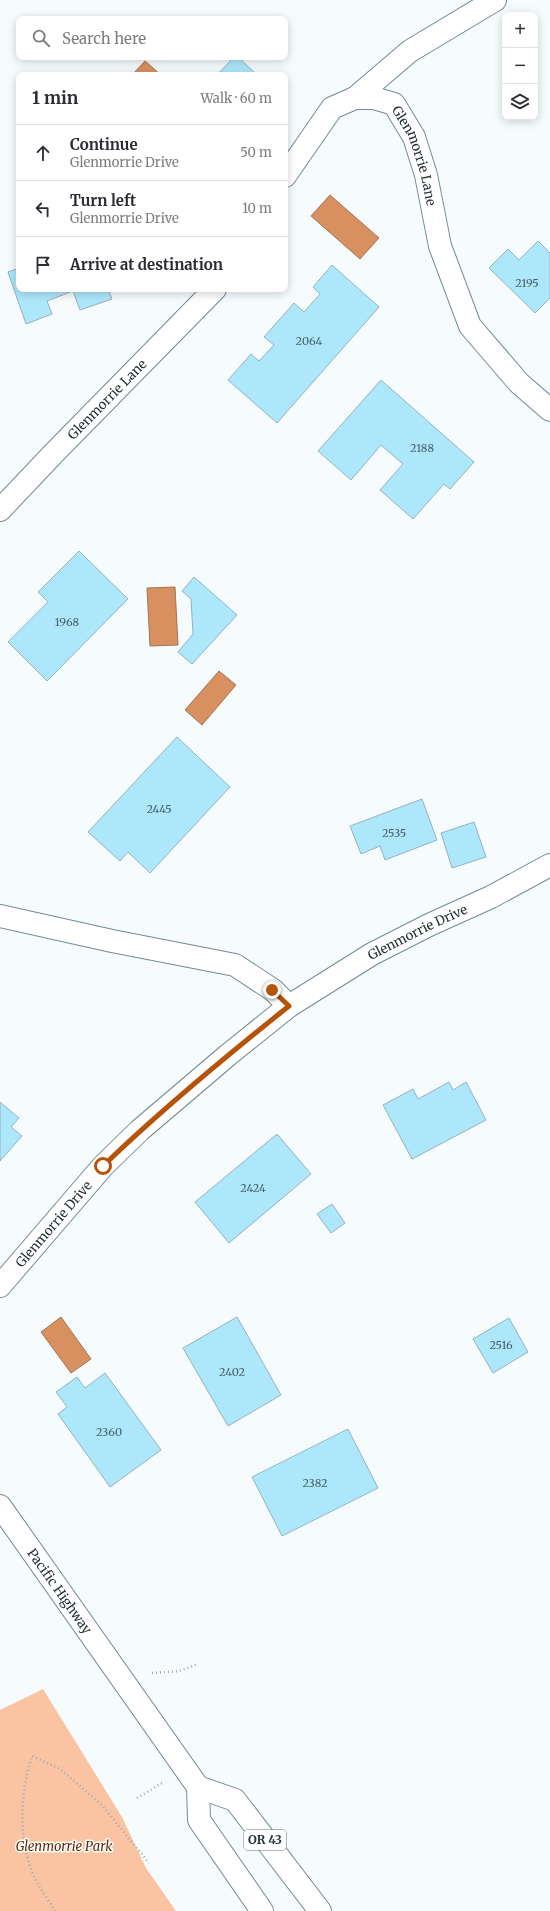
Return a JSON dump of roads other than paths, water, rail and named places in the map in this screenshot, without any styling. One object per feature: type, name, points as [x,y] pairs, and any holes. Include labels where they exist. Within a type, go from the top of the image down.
[{"type":"street","points":[[355,98],[410,51],[495,0]]},
{"type":"street","name":"Glenmorrie Lane","points":[[288,172],[332,108],[355,98],[374,98],[394,104],[414,137],[426,175],[440,246],[470,326],[519,383],[550,410]]},
{"type":"street","name":"Glenmorrie Lane","points":[[0,510],[212,292]]},
{"type":"street","name":"Glenmorrie Drive","points":[[0,1286],[103,1166],[135,1135],[228,1055],[289,1006],[372,954],[429,925],[491,897],[550,865]]},
{"type":"street","points":[[0,916],[112,941],[236,965],[272,990],[289,1006]]},
{"type":"street","name":"Pacific Highway","points":[[0,1506],[198,1787]]},
{"type":"street","points":[[198,1787],[199,1820],[262,1911]]},
{"type":"street","name":"OR 43","points":[[198,1787],[235,1800],[320,1911]]},
{"type":"park label","name":"Glenmorrie Park","points":[[64,1846]]}]
